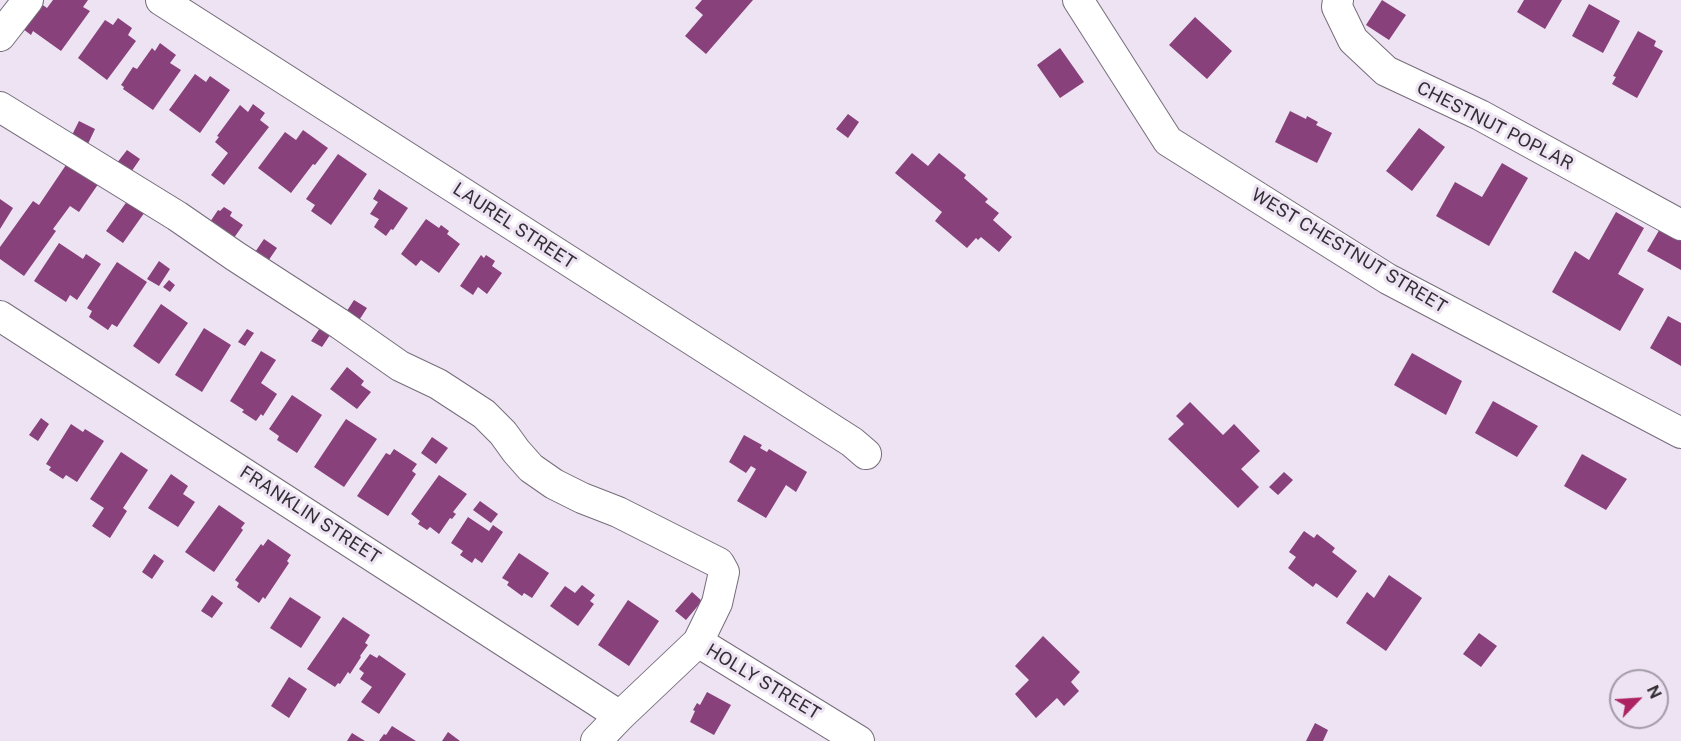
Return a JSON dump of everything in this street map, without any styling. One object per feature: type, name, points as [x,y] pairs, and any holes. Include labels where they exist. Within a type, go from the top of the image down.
[{"type":"street","points":[[0,36],[28,0]]},
{"type":"street","name":"LAUREL STREET","points":[[161,0],[852,442],[866,454]]},
{"type":"street","name":"WEST CHESTNUT STREET","points":[[1078,0],[1168,141],[1388,279],[1681,433]]},
{"type":"street","name":"CHESTNUT POPLAR","points":[[1338,0],[1337,7],[1353,40],[1386,72],[1480,115],[1681,225]]},
{"type":"street","points":[[0,107],[177,216],[400,366],[438,384],[484,414],[503,433],[531,468],[554,484],[618,512],[719,562],[724,572],[717,603],[698,642],[596,741]]},
{"type":"street","name":"FRANKLIN STREET","points":[[0,316],[620,716]]},
{"type":"street","name":"HOLLY STREET","points":[[698,642],[859,741]]},
{"type":"building","points":[[53,0],[88,0],[83,7],[90,11],[61,51],[33,31],[31,35],[19,26],[37,1],[47,8]]},
{"type":"building","points":[[702,0],[753,0],[706,54],[685,36],[703,15],[695,8]]},
{"type":"building","points":[[1382,0],[1406,15],[1389,40],[1366,25]]},
{"type":"building","points":[[1524,0],[1562,0],[1545,29],[1517,12]]},
{"type":"building","points":[[1589,4],[1620,21],[1603,53],[1572,36]]},
{"type":"building","points":[[1195,17],[1232,51],[1207,79],[1169,45]]},
{"type":"building","points":[[118,18],[132,28],[128,35],[136,41],[107,80],[78,58],[105,20],[113,25]]},
{"type":"building","points":[[1638,31],[1656,41],[1654,46],[1663,51],[1637,98],[1612,84],[1616,77],[1613,76]]},
{"type":"building","points":[[160,43],[176,55],[170,63],[181,70],[153,110],[123,89],[121,85],[133,67],[137,69],[152,48],[155,51]]},
{"type":"building","points":[[1060,48],[1084,82],[1060,98],[1037,65]]},
{"type":"building","points":[[195,74],[206,82],[210,76],[230,90],[200,133],[169,110]]},
{"type":"building","points":[[253,104],[265,113],[260,120],[269,127],[224,185],[211,175],[228,153],[215,142],[219,137],[217,136],[240,105],[248,112]]},
{"type":"building","points":[[1290,111],[1306,119],[1307,116],[1318,122],[1316,125],[1332,133],[1317,163],[1275,142]]},
{"type":"building","points":[[848,114],[859,122],[848,138],[836,129]]},
{"type":"building","points":[[79,121],[95,129],[87,146],[70,139]]},
{"type":"building","points":[[1419,128],[1445,147],[1412,191],[1386,171]]},
{"type":"building","points":[[303,130],[328,148],[291,193],[258,168],[285,132],[296,140]]},
{"type":"building","points":[[127,150],[140,159],[127,178],[113,168]]},
{"type":"building","points":[[912,153],[928,166],[939,153],[966,175],[964,178],[988,199],[985,202],[999,213],[993,220],[1012,237],[999,252],[981,237],[978,240],[976,238],[967,248],[935,221],[942,212],[895,173]]},
{"type":"building","points":[[338,154],[367,174],[331,225],[311,211],[315,205],[306,199]]},
{"type":"building","points":[[70,159],[101,180],[79,212],[70,206],[53,229],[56,231],[24,276],[0,259],[0,247],[33,201],[39,205]]},
{"type":"building","points":[[1502,163],[1528,178],[1489,246],[1436,216],[1455,182],[1482,197]]},
{"type":"building","points":[[379,189],[408,208],[386,236],[374,227],[379,219],[370,214],[378,202],[373,199]]},
{"type":"building","points":[[130,197],[147,209],[123,243],[106,231]]},
{"type":"building","points":[[0,199],[13,208],[0,229]]},
{"type":"building","points":[[224,207],[232,212],[230,216],[243,225],[229,245],[206,228],[218,210]]},
{"type":"building","points":[[1616,212],[1644,228],[1618,274],[1644,289],[1620,331],[1552,292],[1575,251],[1589,260]]},
{"type":"building","points":[[426,219],[439,228],[441,225],[449,231],[447,234],[460,244],[439,273],[421,260],[416,266],[401,254]]},
{"type":"building","points":[[1661,227],[1681,238],[1681,270],[1647,251]]},
{"type":"building","points":[[264,239],[277,248],[264,267],[251,258]]},
{"type":"building","points":[[59,243],[83,259],[86,254],[101,264],[77,300],[70,295],[66,302],[34,281]]},
{"type":"building","points":[[481,255],[484,258],[486,255],[495,261],[492,266],[502,273],[487,294],[478,287],[473,295],[460,286]]},
{"type":"building","points":[[159,261],[170,269],[159,286],[147,279]]},
{"type":"building","points":[[117,262],[147,282],[117,327],[112,324],[108,330],[89,317],[92,311],[87,308]]},
{"type":"building","points":[[169,280],[175,285],[170,292],[163,287]]},
{"type":"building","points":[[354,300],[367,308],[356,325],[343,317]]},
{"type":"building","points":[[161,304],[188,323],[159,364],[133,346]]},
{"type":"building","points":[[1668,316],[1681,323],[1681,366],[1650,348]]},
{"type":"building","points":[[204,328],[231,345],[202,392],[175,375]]},
{"type":"building","points":[[320,328],[330,335],[322,347],[311,341]]},
{"type":"building","points":[[247,329],[254,333],[245,346],[238,342]]},
{"type":"building","points":[[261,351],[276,360],[261,383],[277,394],[263,416],[261,414],[256,421],[230,401]]},
{"type":"building","points":[[1412,353],[1462,381],[1446,415],[1394,385]]},
{"type":"building","points":[[347,367],[364,381],[361,385],[371,392],[357,409],[330,389]]},
{"type":"building","points":[[292,395],[322,415],[297,453],[277,440],[279,436],[269,429]]},
{"type":"building","points":[[1493,401],[1538,426],[1517,457],[1475,433]]},
{"type":"building","points":[[1190,402],[1223,435],[1234,424],[1260,451],[1241,469],[1259,487],[1238,508],[1168,439],[1184,424],[1176,416]]},
{"type":"building","points":[[41,418],[49,424],[38,441],[29,435]]},
{"type":"building","points":[[346,419],[377,439],[344,487],[314,467]]},
{"type":"building","points":[[71,424],[83,432],[85,429],[104,441],[77,482],[66,475],[63,479],[49,470],[51,467],[46,464]]},
{"type":"building","points":[[744,435],[762,445],[760,448],[767,452],[769,449],[807,472],[796,492],[786,485],[766,518],[737,501],[756,469],[751,466],[746,473],[729,462]]},
{"type":"building","points":[[432,437],[448,448],[436,464],[421,453]]},
{"type":"building","points":[[394,449],[417,464],[412,471],[416,474],[388,516],[357,496],[386,453],[390,455]]},
{"type":"building","points":[[121,452],[148,470],[123,508],[127,511],[110,538],[92,526],[104,508],[90,499]]},
{"type":"building","points":[[1582,454],[1627,479],[1606,510],[1564,486]]},
{"type":"building","points":[[1284,472],[1293,480],[1278,495],[1269,487]]},
{"type":"building","points":[[171,474],[188,486],[183,494],[195,502],[178,527],[148,508]]},
{"type":"building","points":[[439,475],[467,494],[453,512],[456,514],[452,519],[450,518],[439,534],[430,527],[427,530],[418,524],[420,521],[411,514]]},
{"type":"building","points":[[480,501],[498,514],[491,523],[473,510]]},
{"type":"building","points":[[219,505],[245,523],[241,528],[243,530],[214,572],[185,552]]},
{"type":"building","points":[[468,517],[489,531],[493,525],[503,532],[482,563],[475,558],[472,563],[460,555],[463,551],[451,543]]},
{"type":"building","points":[[1304,531],[1314,538],[1317,534],[1335,548],[1332,552],[1357,571],[1337,598],[1316,583],[1313,587],[1288,568],[1296,557],[1289,552]]},
{"type":"building","points":[[268,539],[291,555],[287,561],[289,563],[265,599],[263,597],[259,603],[237,587],[239,583],[235,580],[261,544],[263,546]]},
{"type":"building","points":[[519,553],[549,573],[532,598],[524,593],[522,596],[507,585],[509,582],[502,578]]},
{"type":"building","points":[[154,554],[164,561],[152,579],[142,572]]},
{"type":"building","points":[[1389,575],[1422,598],[1386,651],[1346,623],[1367,592],[1374,598]]},
{"type":"building","points":[[582,585],[595,595],[590,601],[594,604],[578,626],[550,606],[565,586],[575,593]]},
{"type":"building","points":[[692,592],[702,601],[686,620],[675,611]]},
{"type":"building","points":[[212,595],[223,603],[212,618],[201,611]]},
{"type":"building","points":[[290,597],[321,617],[301,648],[270,628]]},
{"type":"building","points":[[628,600],[659,621],[629,666],[598,645]]},
{"type":"building","points":[[343,617],[370,635],[365,643],[368,645],[350,674],[348,672],[340,684],[338,683],[335,687],[307,669]]},
{"type":"building","points":[[1479,633],[1497,646],[1481,667],[1463,654]]},
{"type":"building","points":[[1043,636],[1080,672],[1071,682],[1079,691],[1064,706],[1057,698],[1036,718],[1015,694],[1029,680],[1015,666]]},
{"type":"building","points":[[370,654],[377,658],[379,655],[406,674],[379,714],[361,702],[372,687],[360,679],[364,673],[359,669]]},
{"type":"building","points":[[289,677],[307,689],[289,718],[271,706]]},
{"type":"building","points":[[707,692],[731,705],[714,735],[690,722],[695,711],[693,710],[697,703],[700,705]]},
{"type":"building","points":[[1315,723],[1328,730],[1323,741],[1306,741]]},
{"type":"building","points":[[392,726],[416,741],[379,741]]},
{"type":"building","points":[[448,732],[460,741],[442,741]]},
{"type":"building","points":[[352,733],[365,741],[347,741]]}]
